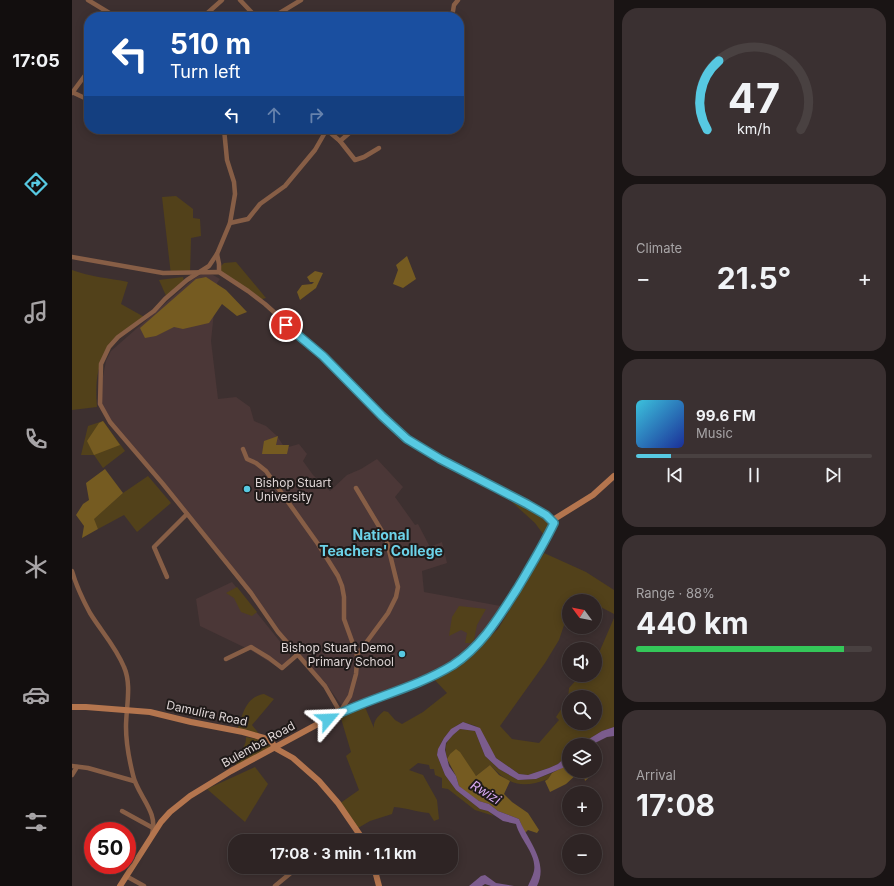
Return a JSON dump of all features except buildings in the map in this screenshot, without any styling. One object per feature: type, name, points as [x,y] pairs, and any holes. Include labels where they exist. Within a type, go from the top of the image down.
[{"type":"main road","name":"Bulemba Road","points":[[120,886],[150,837],[170,812],[190,796],[232,771],[340,712],[421,681],[452,665],[465,656],[494,625],[536,558],[554,523],[562,513],[598,492],[614,476]]},
{"type":"main road","name":"Damulira Road","points":[[72,707],[150,712],[254,735],[272,742],[275,748],[293,758],[319,781],[338,803],[359,834]]},
{"type":"main road","points":[[376,874],[379,886]]},
{"type":"street","points":[[88,0],[108,12]]},
{"type":"street","points":[[209,12],[222,0]]},
{"type":"street","points":[[240,0],[251,12]]},
{"type":"street","points":[[282,12],[301,0]]},
{"type":"street","points":[[453,12],[454,5],[458,0]]},
{"type":"street","points":[[84,76],[72,92],[84,98]]},
{"type":"street","points":[[224,134],[227,160],[235,188],[234,205],[230,223],[217,254],[212,263],[203,271],[187,280],[165,299],[154,311],[114,341],[104,355],[101,364],[99,399],[106,415],[251,593],[278,632],[325,686],[340,712],[349,699],[355,680],[357,655],[344,619],[344,597],[338,576],[318,544],[266,471],[256,463],[247,459],[243,449]]},
{"type":"street","points":[[230,223],[248,219],[260,204],[285,186],[315,150],[324,134]]},
{"type":"street","points":[[332,134],[355,160],[379,148]]},
{"type":"street","points":[[340,141],[348,134]]},
{"type":"street","points":[[217,254],[219,264],[218,272]]},
{"type":"street","points":[[72,257],[163,273],[203,271],[218,272],[265,304],[323,356],[382,416],[407,439],[440,459],[527,504],[546,515],[554,523]]},
{"type":"street","points":[[356,488],[386,538],[398,586],[396,597],[388,613],[357,655]]},
{"type":"street","points":[[167,577],[154,547],[187,514]]},
{"type":"street","points":[[72,571],[90,613],[111,642],[124,668],[128,687],[126,711],[128,747],[134,782],[150,811],[153,828],[150,837]]},
{"type":"street","points":[[226,659],[250,647],[269,658],[282,668],[297,655]]},
{"type":"street","points":[[72,774],[75,767],[134,782]]},
{"type":"street","points":[[122,811],[153,828]]},
{"type":"street","points":[[275,886],[290,874]]},
{"type":"street","points":[[126,876],[144,886]]},
{"type":"shaded area","points":[[176,196],[193,209],[193,218],[200,219],[201,236],[191,238],[190,274],[171,275],[162,197]]},
{"type":"shaded area","points":[[407,256],[416,279],[403,288],[393,284],[398,270],[396,265]]},
{"type":"shaded area","points":[[236,262],[266,298],[259,300],[220,275],[219,268],[224,263]]},
{"type":"shaded area","points":[[72,270],[93,276],[128,282],[121,304],[146,318],[121,337],[105,354],[100,364],[97,376],[97,407],[72,410]]},
{"type":"shaded area","points":[[315,271],[323,273],[316,288],[300,300],[297,292],[302,285],[312,284],[314,282],[310,282],[307,277]]},
{"type":"shaded area","name":"Bishop Stuart University","points":[[206,273],[220,279],[217,283],[211,341],[218,399],[236,397],[250,407],[254,421],[266,426],[277,436],[285,448],[299,444],[307,454],[303,461],[313,475],[330,491],[347,475],[361,469],[377,459],[403,487],[395,497],[415,525],[418,524],[430,547],[442,542],[447,563],[422,571],[424,592],[506,607],[467,654],[444,667],[405,684],[342,706],[324,681],[297,654],[107,416],[102,404],[101,386],[106,361],[111,351],[192,280]]},
{"type":"shaded area","points":[[183,277],[184,281],[167,298],[159,280]]},
{"type":"shaded area","points":[[206,277],[226,290],[247,312],[237,316],[222,304],[209,323],[183,329],[174,327],[156,336],[145,338],[140,328],[196,279]]},
{"type":"shaded area","points":[[103,421],[125,451],[103,468],[94,455],[81,455],[88,426]]},
{"type":"shaded area","points":[[103,421],[120,445],[94,455],[87,441],[99,423]]},
{"type":"shaded area","points":[[278,436],[276,445],[289,445],[287,454],[262,454],[264,441]]},
{"type":"shaded area","points":[[105,469],[123,493],[94,519],[98,529],[82,538],[84,526],[76,515],[83,504],[89,500],[86,483]]},
{"type":"shaded area","points":[[148,476],[171,503],[137,532],[124,515],[98,529],[93,519],[123,493]]},
{"type":"shaded area","points":[[502,493],[555,517],[546,538],[535,523]]},
{"type":"shaded area","points":[[544,553],[586,572],[614,590],[614,614],[602,608],[602,594],[562,594],[562,631],[559,640],[545,663],[500,726],[512,739],[539,743],[559,720],[556,717],[562,708],[562,730],[602,730],[602,690],[569,690],[569,688],[574,682],[602,682],[602,646],[614,618],[614,727],[602,731],[590,738],[562,738],[562,760],[549,768],[528,775],[519,774],[496,758],[476,726],[463,722],[449,732],[440,744],[437,755],[445,775],[456,790],[480,809],[488,811],[494,816],[475,810],[448,789],[442,788],[442,778],[435,775],[434,769],[430,769],[429,765],[418,763],[409,770],[423,775],[437,800],[439,819],[434,821],[429,813],[394,807],[392,814],[370,821],[358,828],[339,804],[359,790],[346,756],[351,752],[340,715],[364,705],[374,728],[376,719],[384,711],[388,712],[395,720],[402,724],[423,712],[447,693],[433,678],[447,672],[467,659],[498,629]]},
{"type":"shaded area","points":[[232,582],[290,654],[287,662],[279,668],[252,651],[200,626],[196,599]]},
{"type":"shaded area","points":[[237,587],[257,612],[252,616],[241,612],[234,598],[226,593]]},
{"type":"shaded area","points":[[459,606],[486,609],[477,625],[474,640],[471,643],[465,643],[467,633],[461,630],[449,636],[452,617]]},
{"type":"shaded area","points":[[264,694],[274,699],[252,725],[261,736],[237,730],[243,713],[249,703],[258,696]]},
{"type":"shaded area","points":[[463,722],[480,728],[496,758],[519,774],[528,775],[549,768],[562,760],[562,768],[536,779],[518,780],[499,769],[485,756],[475,731],[460,729],[446,743],[445,750],[449,766],[456,776],[459,786],[479,801],[489,804],[498,811],[519,819],[539,860],[541,868],[537,886],[528,886],[534,873],[533,859],[516,824],[503,821],[488,811],[480,809],[456,790],[445,775],[437,755],[438,749],[451,729]]},
{"type":"shaded area","points":[[614,727],[614,736],[602,740],[602,738],[590,738],[602,731]]},
{"type":"shaded area","points":[[460,729],[475,731],[485,756],[499,769],[518,780],[536,779],[552,773],[548,779],[531,784],[523,784],[510,781],[503,777],[490,765],[476,776],[450,754],[447,759],[446,745],[452,736]]},
{"type":"shaded area","points":[[246,737],[261,740],[273,748],[237,768],[236,759],[246,742]]},
{"type":"shaded area","points":[[456,749],[460,752],[476,776],[490,765],[499,775],[510,781],[504,794],[512,802],[528,813],[539,830],[537,833],[528,830],[525,833],[519,819],[498,811],[489,804],[479,801],[459,786],[456,776],[447,759]]},
{"type":"shaded area","points":[[255,767],[268,784],[245,822],[207,789]]},
{"type":"shaded area","points":[[562,768],[562,778],[573,778],[566,784],[550,792],[545,781],[552,773]]},
{"type":"shaded area","points":[[485,875],[496,883],[514,886],[491,886],[485,884],[482,886],[469,886],[481,876]]},
{"type":"place","name":"Bishop Stuart University","points":[[247,489]]},
{"type":"place","name":"Bishop Stuart Demo Primary School","points":[[402,654]]},
{"type":"district","name":"National Teachers' College","points":[[381,542]]},
{"type":"route","points":[[286,325],[323,356],[382,416],[407,439],[428,453],[527,504],[546,515],[554,523],[536,558],[494,625],[465,656],[452,665],[421,681],[401,690],[340,712],[328,719]]},
{"type":"water label","name":"Rwizi","points":[[486,792]]}]
